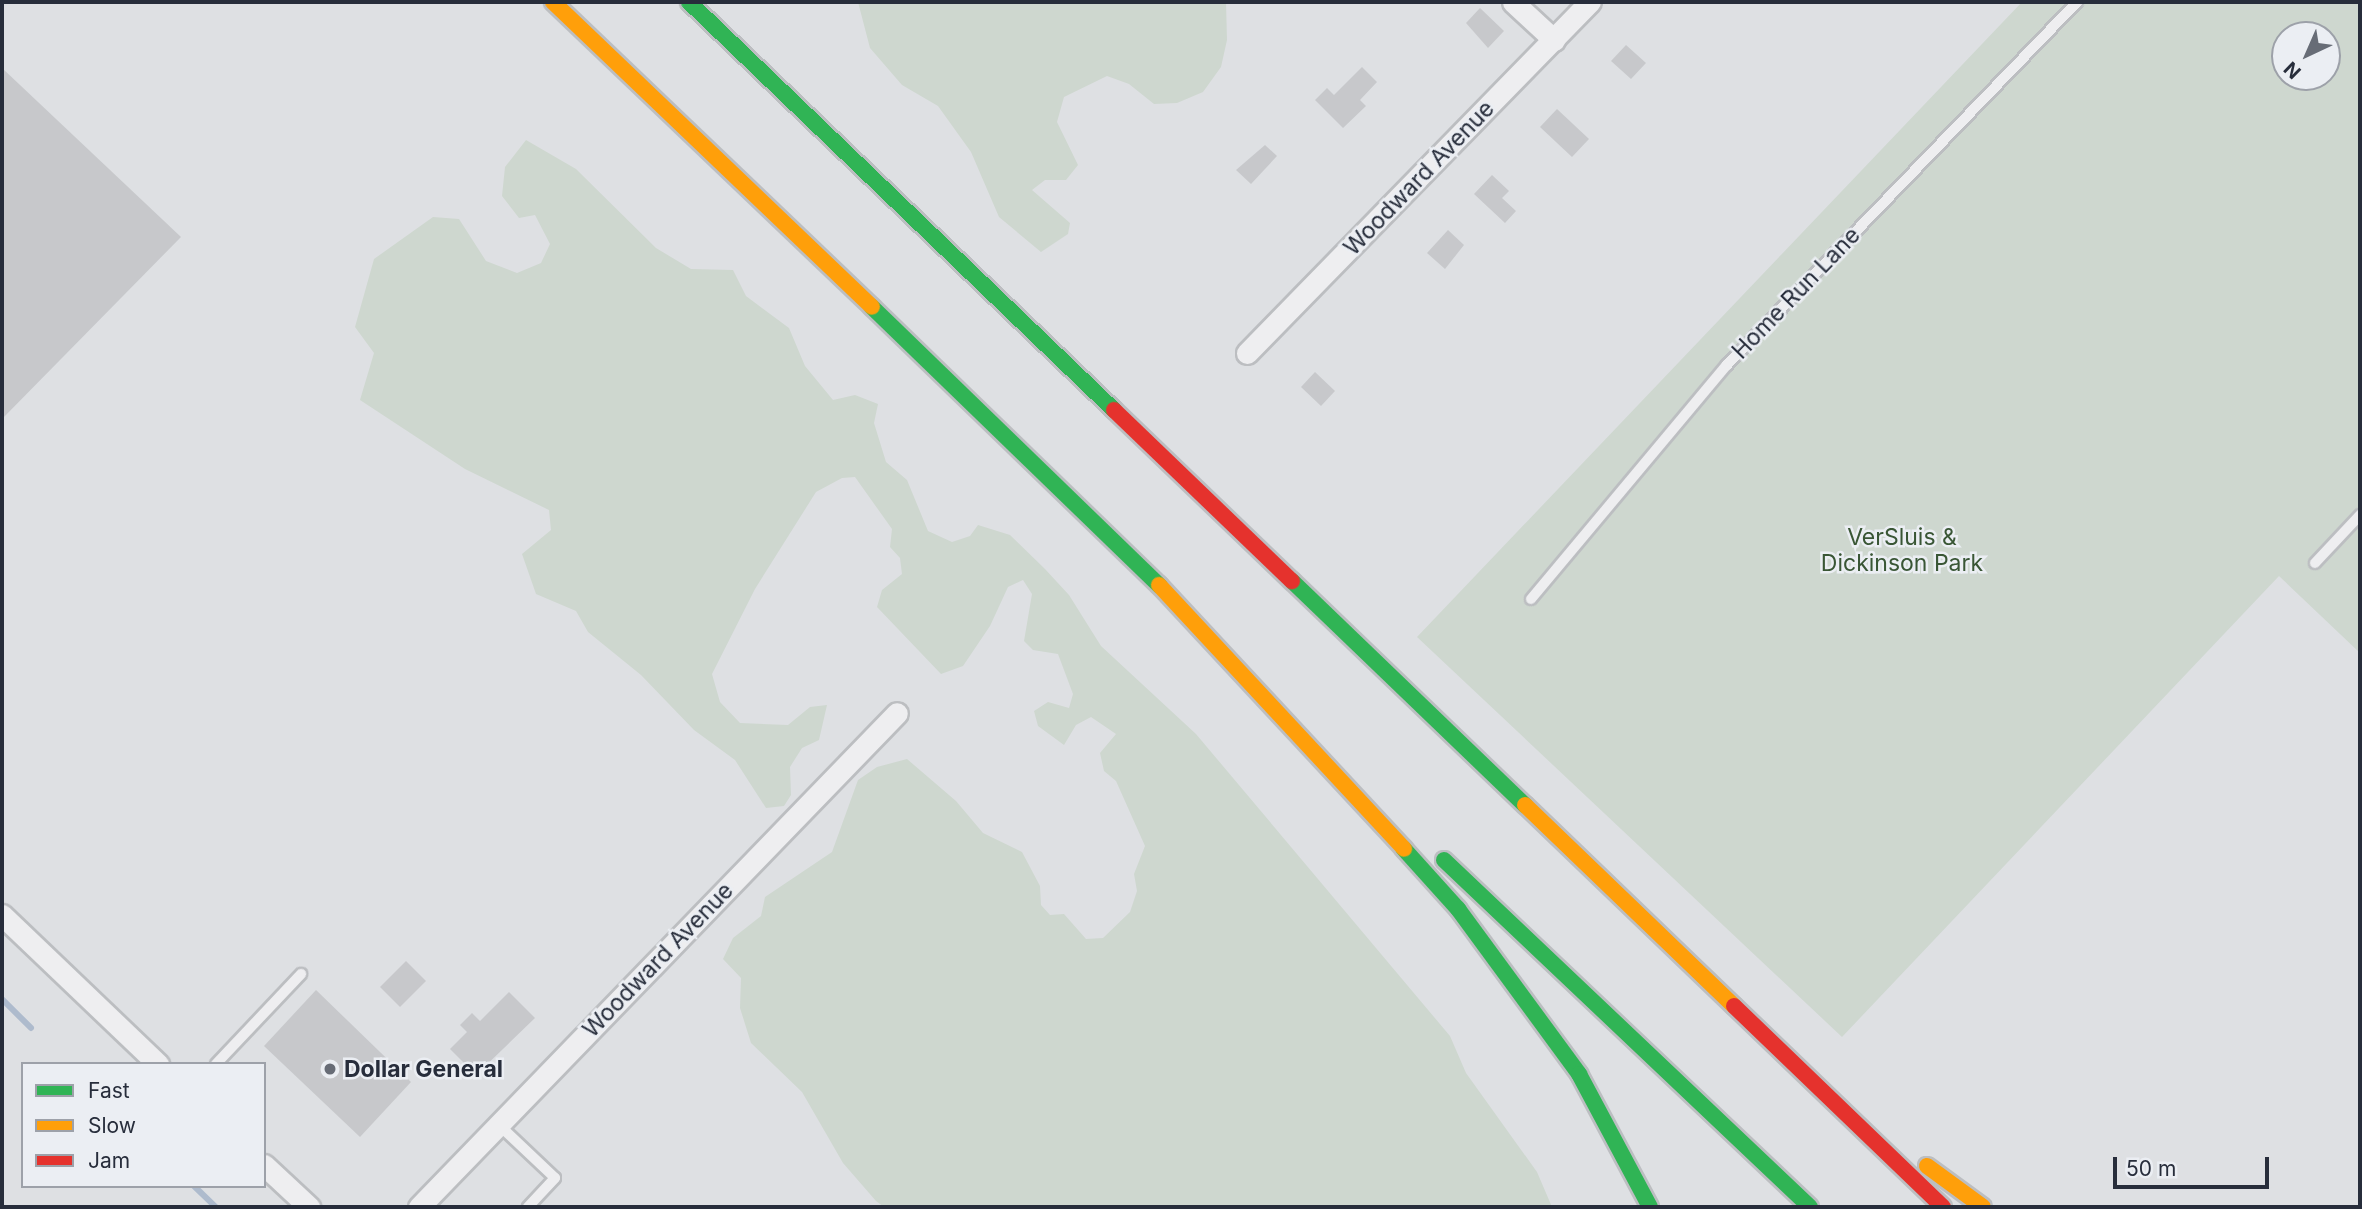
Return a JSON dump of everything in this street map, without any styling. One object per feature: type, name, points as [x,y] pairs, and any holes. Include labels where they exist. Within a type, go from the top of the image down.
[{"type":"highway","points":[[554,2],[1090,515],[1250,677],[1410,828]]},
{"type":"highway","points":[[689,2],[1789,1056],[1943,1207]]},
{"type":"highway","points":[[1250,677],[1458,909],[1496,959],[1578,1074],[1650,1207]]},
{"type":"highway","points":[[1430,847],[1810,1207]]},
{"type":"highway","points":[[1789,1056],[1983,1207]]},
{"type":"street","points":[[1513,2],[1554,40]]},
{"type":"street","name":"Woodward Avenue","points":[[1247,353],[1590,2]]},
{"type":"street","name":"Woodward Avenue","points":[[419,1207],[897,713]]},
{"type":"street","points":[[2,915],[156,1062]]},
{"type":"street","points":[[266,1167],[309,1207]]},
{"type":"lane","name":"Home Run Lane","points":[[1531,599],[1727,365],[2077,2]]},
{"type":"lane","points":[[2315,563],[2360,515]]},
{"type":"lane","points":[[218,1062],[301,974]]},
{"type":"lane","points":[[499,1125],[555,1178],[528,1207]]},
{"type":"green space","points":[[858,2],[1226,2],[1227,40],[1221,67],[1203,92],[1177,103],[1154,104],[1129,84],[1107,76],[1064,97],[1057,122],[1078,165],[1066,180],[1045,180],[1032,190],[1070,223],[1068,234],[1041,252],[999,217],[971,152],[938,106],[902,85],[870,48]]},
{"type":"green space","name":"VerSluis & Dickinson Park","points":[[2022,2],[2360,2],[2360,653],[2279,576],[1842,1037],[1417,637]]},
{"type":"green space","points":[[526,140],[576,169],[656,248],[691,269],[733,270],[746,296],[789,328],[805,366],[833,400],[855,395],[878,404],[874,423],[886,462],[907,480],[928,531],[952,542],[970,536],[978,525],[1010,535],[1045,569],[1069,595],[1101,646],[1196,734],[1450,1036],[1466,1073],[1537,1172],[1552,1207],[884,1207],[876,1201],[843,1163],[802,1092],[751,1043],[740,1008],[741,978],[723,959],[733,938],[761,916],[765,897],[832,852],[858,780],[877,767],[907,759],[956,801],[983,833],[1022,852],[1040,886],[1041,905],[1050,915],[1064,914],[1086,939],[1103,938],[1130,912],[1137,891],[1134,874],[1145,846],[1116,781],[1104,771],[1100,753],[1116,734],[1091,717],[1076,725],[1064,745],[1038,726],[1034,711],[1048,702],[1069,708],[1073,694],[1058,654],[1033,650],[1024,641],[1032,594],[1023,580],[1008,587],[990,626],[963,666],[941,674],[877,607],[882,590],[902,574],[900,558],[890,547],[892,529],[855,477],[842,478],[816,492],[755,589],[712,674],[720,702],[740,723],[788,725],[810,707],[827,705],[819,740],[802,748],[790,767],[791,795],[784,806],[766,808],[735,760],[694,730],[641,675],[588,632],[576,611],[536,594],[522,554],[551,530],[549,510],[465,469],[360,400],[374,353],[355,327],[374,259],[433,217],[459,219],[486,261],[517,273],[541,263],[550,244],[535,215],[519,218],[502,196],[505,167]]},
{"type":"building","points":[[1480,8],[1504,31],[1488,48],[1466,23]]},
{"type":"building","points":[[1626,45],[1646,63],[1631,79],[1611,61]]},
{"type":"building","points":[[1362,67],[1377,82],[1360,100],[1366,106],[1343,128],[1315,100],[1327,88],[1334,95]]},
{"type":"building","points":[[2,68],[181,237],[2,419]]},
{"type":"building","points":[[1557,109],[1589,139],[1572,157],[1540,127]]},
{"type":"building","points":[[1265,145],[1277,156],[1251,184],[1236,170]]},
{"type":"building","points":[[1492,175],[1509,191],[1502,198],[1516,211],[1505,223],[1474,194]]},
{"type":"building","points":[[1448,230],[1464,245],[1445,269],[1427,253]]},
{"type":"building","points":[[1315,372],[1335,391],[1321,406],[1301,387]]},
{"type":"building","points":[[406,961],[426,981],[400,1007],[380,987]]},
{"type":"building","points":[[316,990],[411,1082],[360,1137],[264,1046]]},
{"type":"building","points":[[509,992],[535,1018],[476,1075],[450,1049],[467,1032],[460,1025],[472,1013],[480,1021]]},
{"type":"waterway","points":[[2,999],[31,1028]]},
{"type":"waterway","points":[[196,1188],[216,1207]]},
{"type":"traffic: fast","points":[[689,2],[1114,410]]},
{"type":"traffic: fast","points":[[872,307],[1159,585]]},
{"type":"traffic: fast","points":[[1292,581],[1525,805]]},
{"type":"traffic: fast","points":[[1404,849],[1458,909],[1579,1074],[1650,1207]]},
{"type":"traffic: fast","points":[[1444,860],[1810,1207]]},
{"type":"traffic: slow","points":[[553,2],[872,307]]},
{"type":"traffic: slow","points":[[1159,585],[1404,849]]},
{"type":"traffic: slow","points":[[1525,805],[1734,1006]]},
{"type":"traffic: slow","points":[[1927,1166],[1983,1207]]},
{"type":"traffic: jam","points":[[1114,410],[1292,581]]},
{"type":"traffic: jam","points":[[1734,1006],[1943,1207]]},
{"type":"place","name":"Dollar General","points":[[330,1069]]}]
